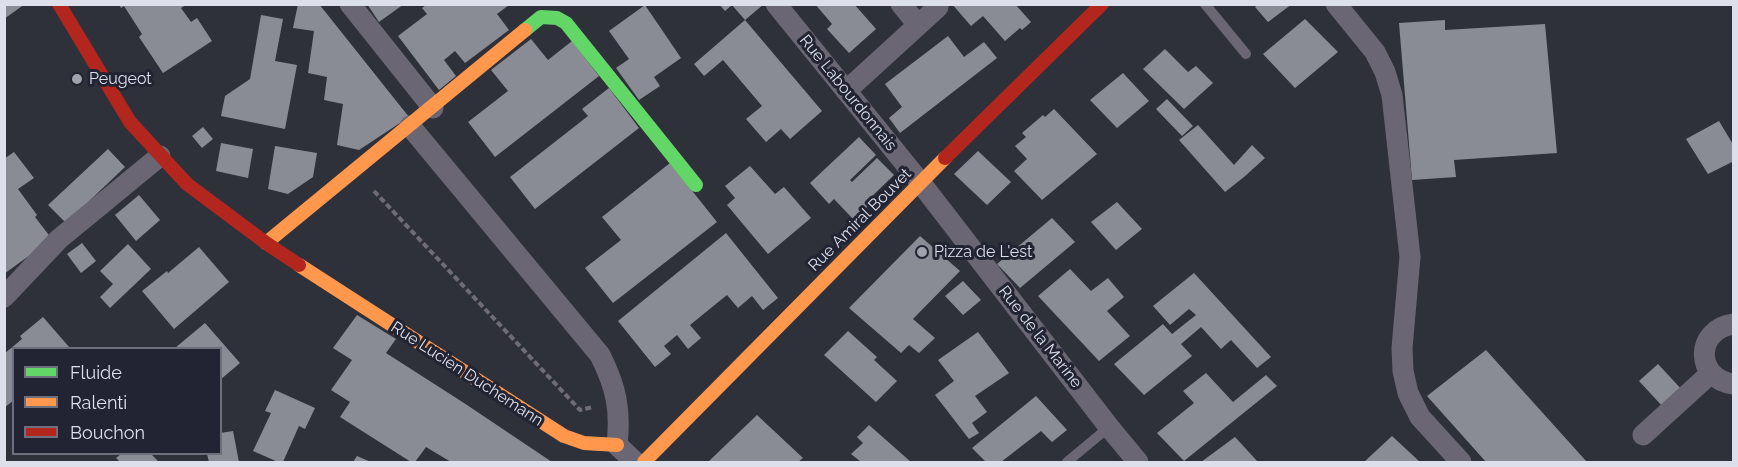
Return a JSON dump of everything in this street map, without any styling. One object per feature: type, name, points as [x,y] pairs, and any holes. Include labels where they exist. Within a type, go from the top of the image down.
[{"type":"street","name":"Rue Lucien Duchemann","points":[[59,4],[130,122],[187,184],[266,243],[564,436],[584,443],[617,445]]},
{"type":"street","points":[[350,4],[433,108]]},
{"type":"street","name":"Rue Labourdonnais","points":[[776,4],[920,182]]},
{"type":"street","points":[[901,4],[918,25]]},
{"type":"street","name":"Rue Amiral Bouvet","points":[[644,462],[920,182],[1102,4]]},
{"type":"street","points":[[1336,4],[1375,52],[1392,95],[1410,257],[1402,348],[1403,371],[1408,393],[1420,417],[1461,462]]},
{"type":"street","points":[[846,91],[938,8]]},
{"type":"street","points":[[266,243],[542,17],[551,16],[562,19],[696,185]]},
{"type":"street","points":[[410,126],[600,355],[611,377],[619,409],[617,445],[635,462]]},
{"type":"street","points":[[4,297],[59,239],[160,156]]},
{"type":"street","name":"Rue de la Marine","points":[[920,182],[1138,462]]},
{"type":"street","points":[[1734,324],[1724,325],[1713,332],[1706,342],[1704,354],[1711,374],[1719,380],[1734,384]]},
{"type":"street","points":[[1643,435],[1711,374]]},
{"type":"lane","points":[[1204,4],[1246,54]]},
{"type":"lane","points":[[1067,462],[1109,427]]},
{"type":"path","points":[[355,171],[580,410],[599,406],[619,409]]},
{"type":"building","points":[[4,4],[25,4],[4,19]]},
{"type":"building","points":[[119,4],[187,4],[181,8],[191,22],[197,18],[212,41],[163,73],[139,37],[142,34],[124,6],[121,8]]},
{"type":"building","points":[[298,4],[319,4],[409,117],[359,150],[337,145],[343,104],[324,100],[327,77],[308,73],[314,31],[293,28]]},
{"type":"building","points":[[367,4],[404,4],[379,22]]},
{"type":"building","points":[[719,4],[764,4],[745,20],[732,5],[725,11]]},
{"type":"building","points":[[815,4],[854,4],[876,29],[849,53],[827,29],[832,24]]},
{"type":"building","points":[[952,4],[1015,4],[1031,22],[1005,41],[983,16],[971,26]]},
{"type":"building","points":[[1259,4],[1292,4],[1268,22],[1255,7]]},
{"type":"building","points":[[426,5],[509,5],[497,14],[509,30],[465,63],[455,51],[444,60],[456,76],[439,90],[398,36],[427,14],[422,8]]},
{"type":"building","points":[[645,5],[681,58],[654,77],[660,86],[639,100],[616,68],[629,59],[609,31]]},
{"type":"building","points":[[261,15],[283,19],[275,61],[297,65],[285,129],[221,116],[225,96],[250,79]]},
{"type":"building","points":[[1305,19],[1338,52],[1295,88],[1263,54]]},
{"type":"building","points":[[745,20],[822,111],[790,139],[781,129],[766,142],[746,119],[762,106],[723,60],[704,76],[694,64]]},
{"type":"building","points":[[1445,20],[1445,30],[1545,24],[1557,153],[1454,160],[1456,177],[1412,180],[1399,23]]},
{"type":"building","points":[[948,36],[964,57],[984,42],[997,58],[900,133],[889,118],[902,107],[885,84]]},
{"type":"building","points":[[531,39],[548,60],[572,41],[599,76],[495,157],[468,122],[508,91],[491,70]]},
{"type":"building","points":[[1165,49],[1188,72],[1196,66],[1213,83],[1184,109],[1143,69]]},
{"type":"building","points":[[1123,73],[1149,101],[1117,128],[1090,100]]},
{"type":"building","points":[[609,88],[639,128],[535,209],[510,177],[588,116],[582,109]]},
{"type":"building","points":[[1167,99],[1193,126],[1182,136],[1156,109]]},
{"type":"building","points":[[1054,109],[1097,154],[1042,200],[1014,171],[1027,159],[1015,146],[1026,137],[1022,133]]},
{"type":"building","points":[[1719,121],[1734,146],[1734,161],[1708,174],[1686,139]]},
{"type":"building","points":[[1198,125],[1234,165],[1252,145],[1265,158],[1225,192],[1179,140]]},
{"type":"building","points":[[203,127],[213,139],[202,148],[192,136]]},
{"type":"building","points":[[859,137],[876,155],[850,180],[852,182],[877,158],[894,175],[867,201],[870,204],[854,220],[834,199],[829,204],[810,183]]},
{"type":"building","points":[[221,143],[253,149],[248,178],[216,171]]},
{"type":"building","points":[[275,146],[317,153],[313,177],[288,194],[268,189]]},
{"type":"building","points":[[108,149],[125,167],[66,223],[48,205]]},
{"type":"building","points":[[978,151],[1011,182],[987,205],[954,174]]},
{"type":"building","points":[[14,152],[34,178],[18,189],[52,239],[4,274],[4,159]]},
{"type":"building","points":[[670,163],[717,222],[613,303],[585,268],[621,240],[602,217]]},
{"type":"building","points":[[750,166],[775,194],[784,187],[811,218],[768,254],[727,205],[735,198],[725,186]]},
{"type":"building","points":[[139,195],[160,220],[136,241],[115,215]]},
{"type":"building","points":[[1117,202],[1142,229],[1116,250],[1091,222]]},
{"type":"building","points":[[1052,218],[1075,242],[1020,288],[997,264]]},
{"type":"building","points":[[726,233],[778,298],[763,310],[752,296],[738,308],[727,295],[690,325],[701,338],[688,349],[677,335],[664,346],[671,354],[655,367],[618,321]]},
{"type":"building","points":[[920,236],[960,271],[913,319],[935,338],[919,353],[909,345],[901,353],[849,308]]},
{"type":"building","points":[[82,243],[96,261],[81,273],[67,254]]},
{"type":"building","points":[[128,244],[151,269],[110,308],[100,297],[113,284],[100,271]]},
{"type":"building","points":[[199,247],[229,282],[174,329],[142,291]]},
{"type":"building","points":[[1070,269],[1091,291],[1108,278],[1124,297],[1107,311],[1130,336],[1099,361],[1038,296]]},
{"type":"building","points":[[1194,273],[1271,357],[1257,368],[1231,340],[1221,349],[1201,327],[1181,344],[1192,356],[1144,395],[1114,364],[1163,324],[1172,334],[1196,315],[1189,309],[1170,325],[1153,306]]},
{"type":"building","points":[[963,281],[981,300],[963,315],[945,296]]},
{"type":"building","points":[[357,315],[396,339],[386,353],[552,462],[451,462],[426,447],[415,462],[411,462],[340,417],[350,402],[331,390],[352,360],[333,348]]},
{"type":"building","points":[[43,317],[69,347],[12,347],[22,339],[20,336]]},
{"type":"building","points":[[205,323],[240,363],[222,378],[222,347],[176,347]]},
{"type":"building","points":[[848,331],[877,357],[874,360],[897,381],[876,402],[824,355]]},
{"type":"building","points":[[978,332],[1009,373],[975,396],[987,412],[972,423],[979,433],[969,439],[935,395],[954,381],[938,360]]},
{"type":"building","points":[[12,347],[12,402],[4,408],[4,354]]},
{"type":"building","points":[[1486,350],[1587,462],[1486,462],[1427,396]]},
{"type":"building","points":[[1658,364],[1684,392],[1664,408],[1639,381]]},
{"type":"building","points":[[1206,373],[1233,402],[1266,375],[1277,386],[1184,461],[1157,433],[1194,403],[1183,391]]},
{"type":"building","points":[[275,390],[315,408],[305,429],[299,426],[283,462],[253,451],[271,413],[265,411]]},
{"type":"building","points":[[1036,396],[1067,430],[1052,442],[1041,431],[1001,462],[986,462],[972,448]]},
{"type":"building","points":[[757,415],[803,458],[798,462],[708,462]]},
{"type":"building","points":[[869,425],[911,462],[861,462],[851,454],[863,443],[857,437]]},
{"type":"building","points":[[233,431],[239,462],[209,462],[207,455],[222,455],[222,433]]},
{"type":"building","points":[[1392,436],[1420,462],[1364,462]]},
{"type":"building","points":[[1235,437],[1258,462],[1201,462]]},
{"type":"building","points":[[120,455],[152,455],[159,462],[120,462],[116,458]]},
{"type":"building","points":[[357,456],[371,462],[353,462]]},
{"type":"traffic: fast","points":[[525,30],[541,17],[557,18],[566,23],[696,185]]},
{"type":"traffic: slow","points":[[266,243],[525,30]]},
{"type":"traffic: slow","points":[[644,462],[945,158]]},
{"type":"traffic: slow","points":[[299,265],[564,436],[584,443],[617,445]]},
{"type":"traffic: jam","points":[[59,4],[130,122],[187,184],[299,265]]},
{"type":"traffic: jam","points":[[945,158],[1102,4]]},
{"type":"place","name":"Peugeot","points":[[77,79]]},
{"type":"place","name":"Pizza de L'est","points":[[922,252]]}]
